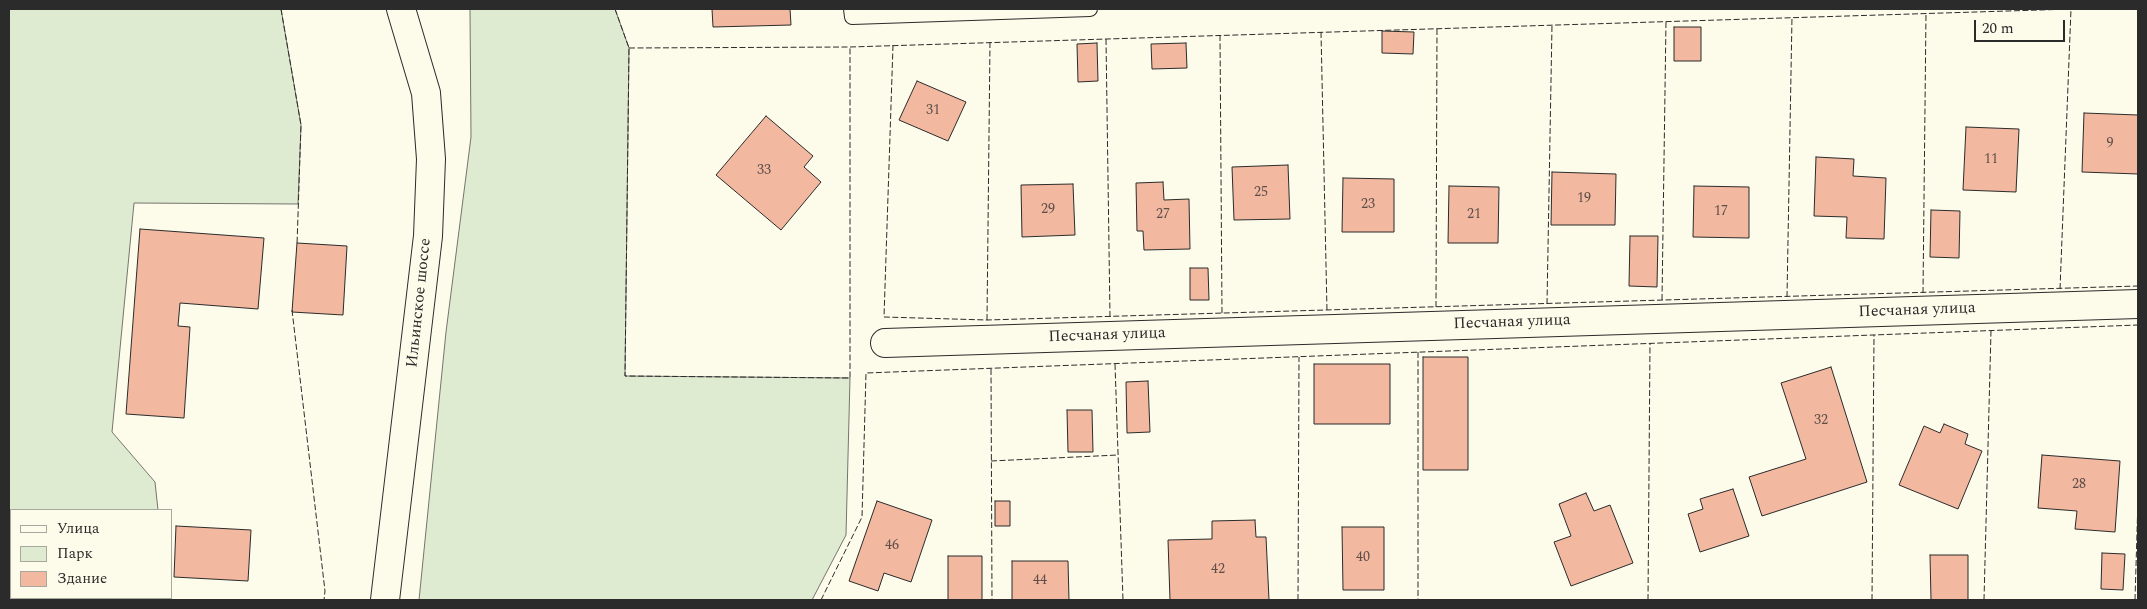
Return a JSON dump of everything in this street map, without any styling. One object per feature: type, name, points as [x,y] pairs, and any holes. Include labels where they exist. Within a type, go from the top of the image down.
[{"type":"street","name":"Ильинское шоссе","points":[[385,600],[428,236],[431,159],[426,93],[400,9]]},
{"type":"street","name":"Песчаная улица","points":[[885,343],[2138,304]]},
{"type":"lane","points":[[851,9],[852,17],[1090,9]]},
{"type":"green space","points":[[9,9],[281,9],[301,125],[298,204],[134,203],[112,432],[155,482],[158,509],[10,509],[10,599],[157,600],[9,600]]},
{"type":"green space","points":[[470,9],[615,9],[629,48],[625,376],[850,378],[846,535],[812,600],[419,600],[446,332],[471,137]]},
{"type":"building","points":[[712,9],[790,9],[791,25],[713,27]]},
{"type":"building","points":[[1674,27],[1701,27],[1701,61],[1674,61]]},
{"type":"building","points":[[1382,31],[1414,32],[1413,54],[1382,53]]},
{"type":"building","points":[[1097,43],[1098,81],[1078,82],[1077,44]]},
{"type":"building","points":[[1186,43],[1187,68],[1152,69],[1151,44]]},
{"type":"building","points":[[917,81],[966,102],[948,141],[899,120]]},
{"type":"building","points":[[2084,113],[2138,115],[2138,174],[2082,172]]},
{"type":"building","points":[[766,116],[813,156],[804,167],[821,182],[781,230],[716,175]]},
{"type":"building","points":[[1966,127],[2019,129],[2016,192],[1963,190]]},
{"type":"building","points":[[1816,157],[1854,159],[1853,176],[1886,178],[1884,239],[1846,238],[1847,217],[1814,216]]},
{"type":"building","points":[[1288,165],[1290,219],[1234,220],[1232,167]]},
{"type":"building","points":[[1552,172],[1616,174],[1615,225],[1551,225]]},
{"type":"building","points":[[1343,178],[1394,179],[1394,232],[1342,232]]},
{"type":"building","points":[[1163,182],[1164,200],[1189,199],[1190,249],[1144,250],[1143,231],[1137,231],[1136,183]]},
{"type":"building","points":[[1073,184],[1075,235],[1022,237],[1021,185]]},
{"type":"building","points":[[1449,186],[1499,187],[1498,243],[1448,243]]},
{"type":"building","points":[[1694,186],[1749,187],[1749,238],[1693,237]]},
{"type":"building","points":[[1931,210],[1960,211],[1959,258],[1930,257]]},
{"type":"building","points":[[140,229],[264,238],[258,309],[180,303],[178,326],[190,327],[184,418],[126,414]]},
{"type":"building","points":[[1630,236],[1658,236],[1657,287],[1629,286]]},
{"type":"building","points":[[297,243],[347,246],[343,315],[292,312]]},
{"type":"building","points":[[1190,268],[1208,268],[1209,300],[1190,300]]},
{"type":"building","points":[[1423,357],[1468,357],[1468,470],[1423,470]]},
{"type":"building","points":[[1314,364],[1390,364],[1390,424],[1314,424]]},
{"type":"building","points":[[1831,367],[1867,482],[1762,516],[1749,477],[1806,459],[1781,383]]},
{"type":"building","points":[[1148,381],[1150,432],[1127,433],[1126,382]]},
{"type":"building","points":[[1067,410],[1092,410],[1093,452],[1068,452]]},
{"type":"building","points":[[1944,424],[1968,434],[1965,444],[1982,451],[1958,509],[1899,485],[1924,426],[1940,433]]},
{"type":"building","points":[[2042,455],[2120,461],[2115,532],[2075,529],[2077,511],[2038,508]]},
{"type":"building","points":[[1733,489],[1749,536],[1700,552],[1688,514],[1703,509],[1700,499]]},
{"type":"building","points":[[1586,493],[1594,511],[1610,505],[1633,563],[1571,586],[1554,542],[1571,536],[1559,504]]},
{"type":"building","points":[[877,501],[932,520],[911,582],[884,573],[878,591],[849,581]]},
{"type":"building","points":[[995,501],[1010,501],[1010,526],[995,526]]},
{"type":"building","points":[[1255,520],[1256,537],[1266,537],[1269,600],[1170,600],[1168,540],[1212,539],[1212,521]]},
{"type":"building","points":[[176,526],[251,530],[248,581],[174,577]]},
{"type":"building","points":[[1342,527],[1384,527],[1384,590],[1343,590]]},
{"type":"building","points":[[2102,553],[2125,554],[2123,590],[2101,589]]},
{"type":"building","points":[[1930,555],[1968,555],[1968,600],[1931,600]]},
{"type":"building","points":[[948,556],[982,556],[982,600],[948,600]]},
{"type":"building","points":[[1012,561],[1068,561],[1069,600],[1012,600]]},
{"type":"fence","points":[[281,9],[301,125],[297,245]]},
{"type":"fence","points":[[615,9],[629,48],[625,376],[850,378],[850,47]]},
{"type":"fence","points":[[2060,289],[2071,9]]},
{"type":"fence","points":[[629,48],[850,47],[2072,9]]},
{"type":"fence","points":[[1923,293],[1926,13]]},
{"type":"fence","points":[[1787,297],[1792,17]]},
{"type":"fence","points":[[1662,300],[1666,21]]},
{"type":"fence","points":[[1547,304],[1552,25]]},
{"type":"fence","points":[[1436,307],[1437,28]]},
{"type":"fence","points":[[1321,32],[1327,311]]},
{"type":"fence","points":[[1220,35],[1222,313]]},
{"type":"fence","points":[[1106,39],[1110,317]]},
{"type":"fence","points":[[987,320],[990,42]]},
{"type":"fence","points":[[893,45],[884,317],[987,320],[2138,286]]},
{"type":"fence","points":[[292,310],[325,591],[324,600]]},
{"type":"fence","points":[[821,600],[862,517],[866,373],[2138,325]]},
{"type":"fence","points":[[1984,600],[1991,331]]},
{"type":"fence","points":[[1872,600],[1874,335]]},
{"type":"fence","points":[[1648,600],[1650,343]]},
{"type":"fence","points":[[1418,352],[1418,600]]},
{"type":"fence","points":[[1298,600],[1299,357]]},
{"type":"fence","points":[[1115,364],[1123,600]]},
{"type":"fence","points":[[991,369],[992,600]]},
{"type":"fence","points":[[991,461],[1118,455]]},
{"type":"fence","points":[[2135,600],[2138,499]]}]
